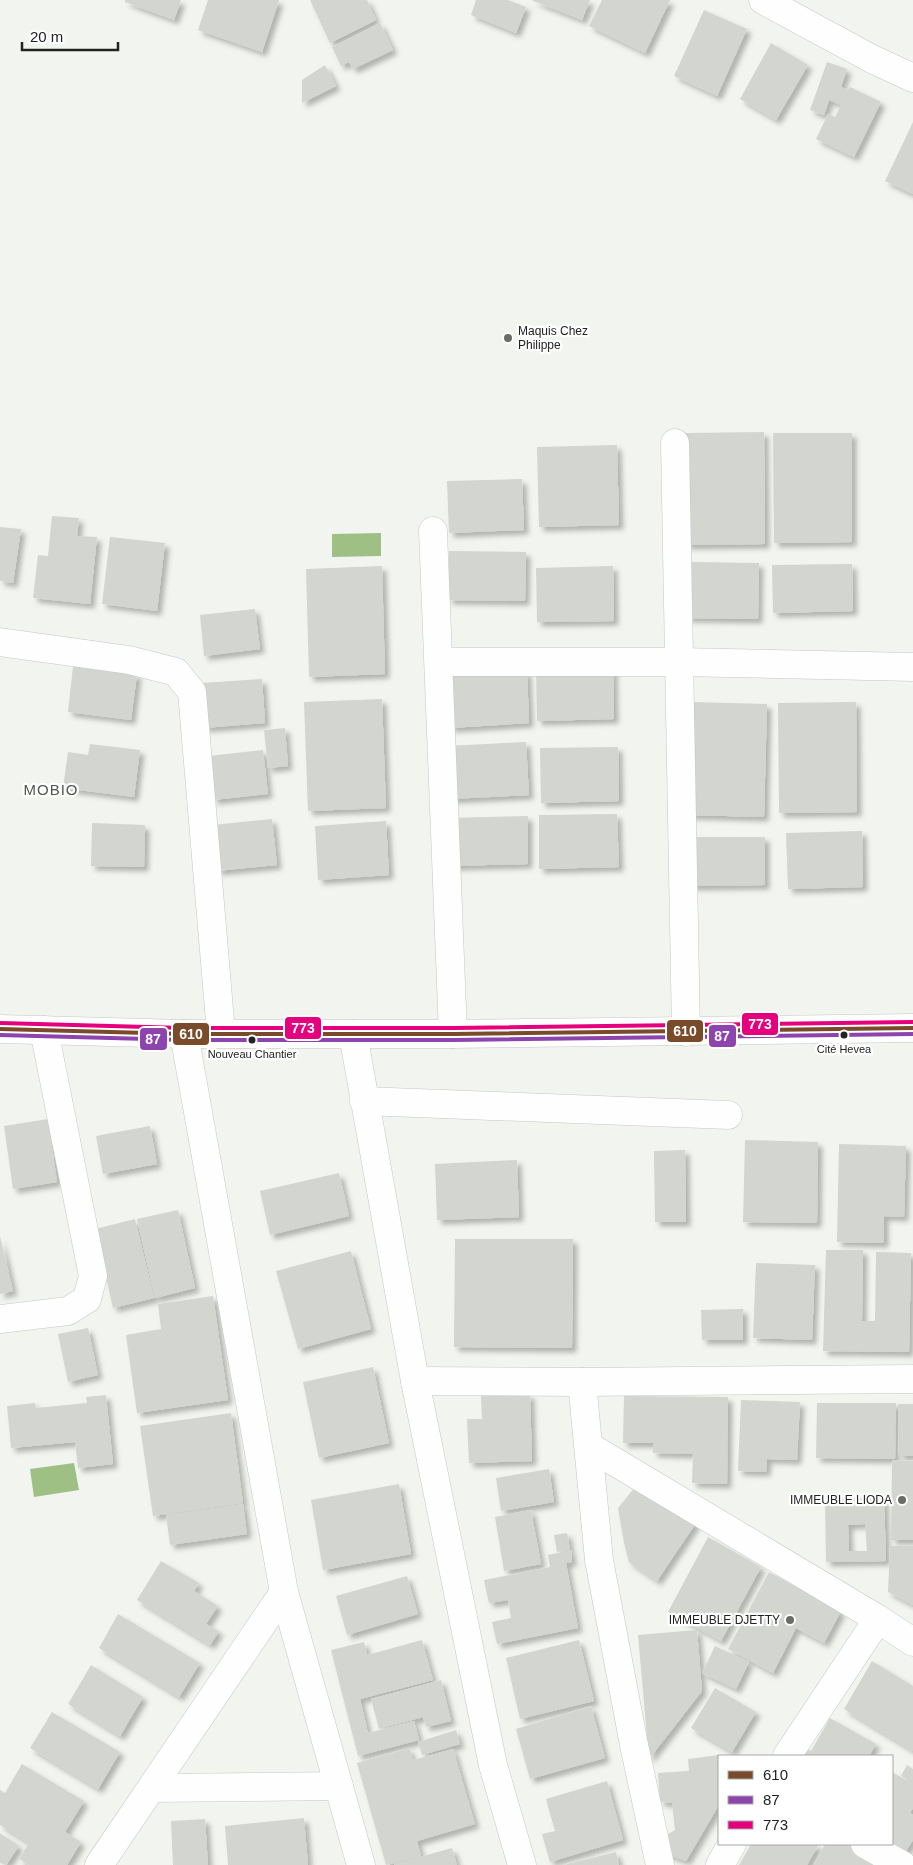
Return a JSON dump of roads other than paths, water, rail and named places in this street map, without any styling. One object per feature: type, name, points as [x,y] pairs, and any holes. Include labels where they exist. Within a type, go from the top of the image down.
[{"type":"street","points":[[763,0],[872,59],[913,78]]},
{"type":"street","points":[[675,443],[686,1032]]},
{"type":"street","points":[[433,531],[453,1034]]},
{"type":"street","points":[[0,642],[129,660],[176,672],[192,692],[221,1034]]},
{"type":"street","points":[[439,662],[679,662],[913,668]]},
{"type":"street","points":[[0,1029],[184,1034],[453,1034],[913,1028]]},
{"type":"street","points":[[0,1319],[68,1311],[87,1299],[93,1276],[44,1030]]},
{"type":"street","points":[[184,1034],[284,1592],[361,1865]]},
{"type":"street","points":[[353,1034],[415,1382],[493,1765],[522,1865]]},
{"type":"street","points":[[364,1101],[728,1115]]},
{"type":"street","points":[[415,1382],[913,1379]]},
{"type":"street","points":[[582,1382],[600,1560],[634,1745],[660,1865]]},
{"type":"street","points":[[590,1447],[878,1619],[913,1642]]},
{"type":"street","points":[[99,1865],[284,1592]]},
{"type":"street","points":[[788,1755],[878,1619]]},
{"type":"street","points":[[152,1788],[339,1786]]},
{"type":"street","points":[[720,1865],[731,1845]]},
{"type":"street","points":[[867,1845],[902,1865]]},
{"type":"place","name":"Maquis Chez Philippe","points":[[508,338]]},
{"type":"place","name":"Cité Hevea","points":[[844,1035]]},
{"type":"place","name":"Nouveau Chantier","points":[[252,1040]]},
{"type":"place","name":"IMMEUBLE LIODA","points":[[902,1500]]},
{"type":"place","name":"IMMEUBLE DJETTY","points":[[790,1620]]},
{"type":"district","name":"MOBIO","points":[[51,790]]}]
